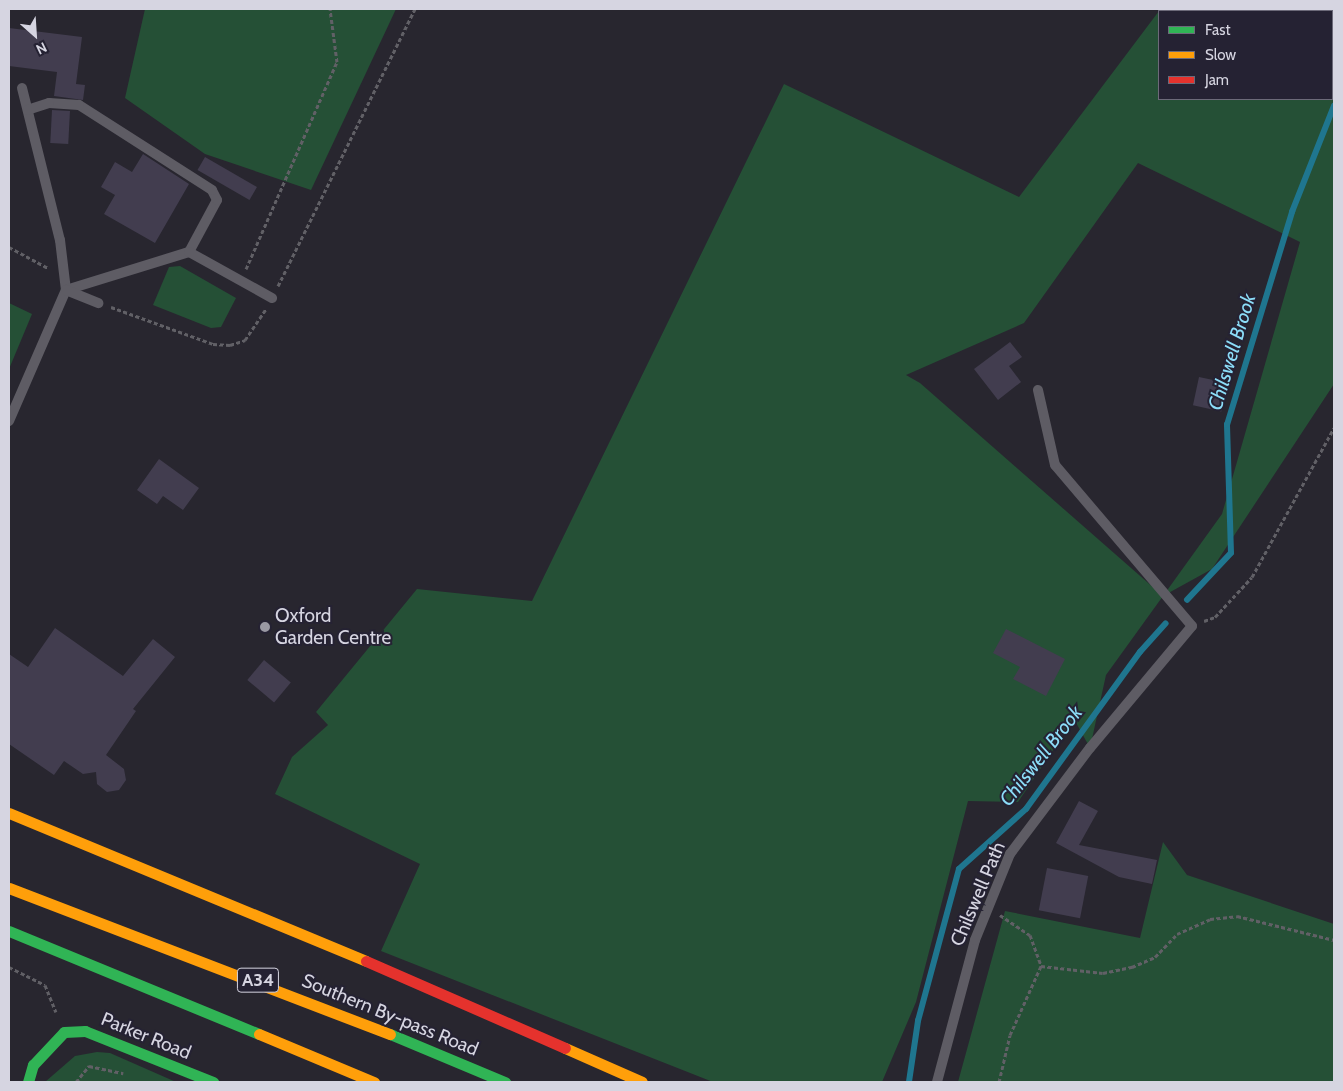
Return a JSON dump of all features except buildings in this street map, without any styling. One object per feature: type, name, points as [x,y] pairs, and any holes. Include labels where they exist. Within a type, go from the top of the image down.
[{"type":"main road","points":[[9,813],[432,988],[642,1082]]},
{"type":"main road","name":"Southern By-pass Road","points":[[9,888],[273,986],[505,1082]]},
{"type":"main road","name":"A34","points":[[9,932],[374,1082]]},
{"type":"main road","name":"Parker Road","points":[[64,1032],[85,1031],[213,1082]]},
{"type":"main road","points":[[28,1082],[34,1065],[64,1032]]},
{"type":"lane","points":[[9,421],[66,290],[22,88]]},
{"type":"lane","points":[[28,110],[49,103],[78,105],[212,190],[217,200],[189,252],[66,290]]},
{"type":"lane","points":[[189,252],[272,298]]},
{"type":"lane","points":[[66,290],[99,302]]},
{"type":"lane","points":[[1038,390],[1055,465],[1192,626]]},
{"type":"lane","name":"Chilswell Path","points":[[937,1082],[988,907],[1010,854],[1090,748],[1192,626]]},
{"type":"path","points":[[241,281],[337,62],[330,9]]},
{"type":"path","points":[[99,302],[213,344],[230,345],[245,340],[272,298],[415,9]]},
{"type":"path","points":[[9,247],[64,277]]},
{"type":"path","points":[[1192,626],[1215,617],[1252,577],[1334,428]]},
{"type":"path","points":[[988,907],[1030,935],[1041,966],[1007,1043],[999,1082]]},
{"type":"path","points":[[1041,966],[1103,973],[1132,967],[1155,957],[1177,934],[1210,919],[1238,916],[1334,940]]},
{"type":"path","points":[[9,967],[45,985],[64,1032]]},
{"type":"path","points":[[76,1082],[80,1073],[98,1064],[131,1076]]},
{"type":"green space","points":[[145,9],[396,9],[311,190],[205,154],[125,98]]},
{"type":"green space","points":[[1161,9],[1334,9],[1334,384],[1212,569],[1163,596],[1106,675],[1090,748],[1074,719],[1018,802],[968,801],[916,1002],[882,1082],[713,1082],[381,951],[420,864],[275,794],[292,757],[328,725],[316,712],[417,589],[532,601],[784,84],[1019,197],[1158,12],[1158,100],[1333,100],[1333,10]],"holes":[[[1138,163],[1300,242],[1222,514],[1163,596],[920,383],[906,375],[1024,323]]]},
{"type":"green space","points":[[180,266],[236,298],[221,327],[211,328],[153,305],[169,267]]},
{"type":"green space","points":[[9,303],[32,314],[9,369]]},
{"type":"green space","points":[[1163,842],[1187,875],[1334,924],[1334,1082],[958,1082],[1005,911],[1140,938]]},
{"type":"green space","points":[[97,1052],[110,1053],[176,1082],[45,1082],[75,1056]]},
{"type":"waterway","name":"Chilswell Brook","points":[[1187,600],[1231,553],[1227,425],[1292,212],[1334,106]]},
{"type":"waterway","name":"Chilswell Brook","points":[[909,1082],[918,1021],[959,869],[1026,809],[1140,652],[1165,624]]},
{"type":"traffic: fast","points":[[9,931],[259,1034]]},
{"type":"traffic: fast","points":[[28,1082],[33,1065],[64,1032],[85,1031],[213,1082]]},
{"type":"traffic: fast","points":[[390,1034],[505,1082]]},
{"type":"traffic: slow","points":[[9,813],[366,961]]},
{"type":"traffic: slow","points":[[9,888],[390,1034]]},
{"type":"traffic: slow","points":[[259,1034],[374,1082]]},
{"type":"traffic: slow","points":[[565,1048],[642,1082]]},
{"type":"traffic: jam","points":[[366,961],[565,1048]]},
{"type":"place","name":"Oxford Garden Centre","points":[[265,627]]}]
